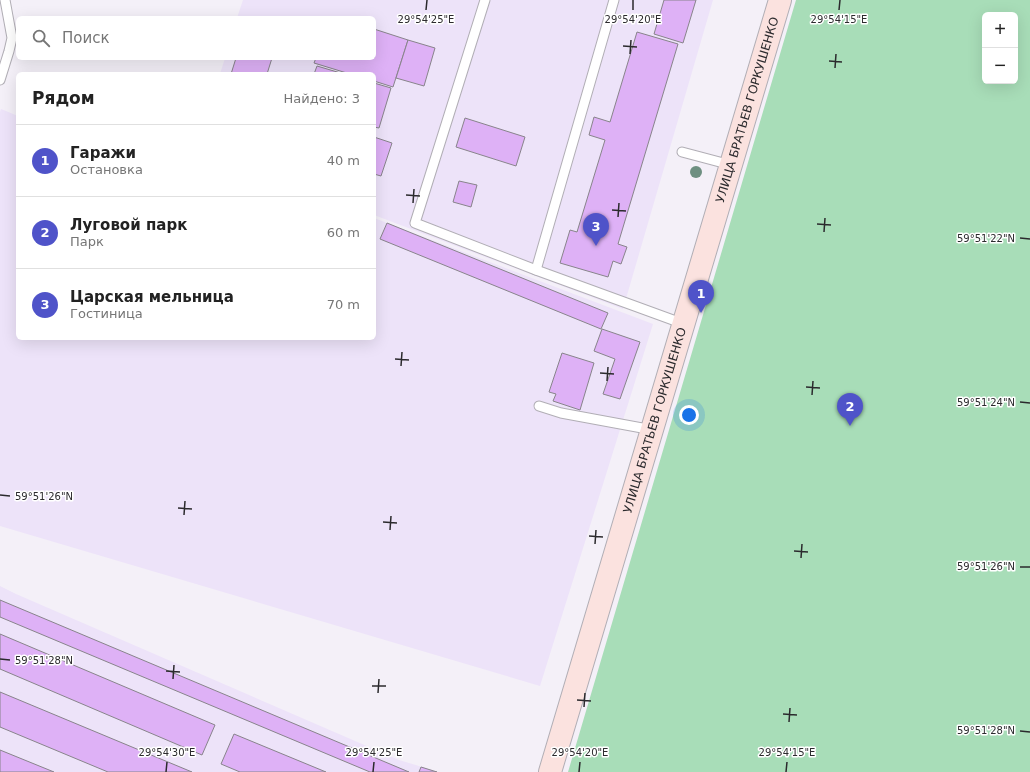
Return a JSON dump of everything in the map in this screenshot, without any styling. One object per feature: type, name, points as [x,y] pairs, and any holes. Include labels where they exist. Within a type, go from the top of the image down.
[{"type":"street","name":"УЛИЦА БРАТЬЕВ ГОРКУШЕНКО","points":[[550,772],[780,0]]},
{"type":"lane","points":[[0,80],[12,38],[5,0]]},
{"type":"lane","points":[[485,0],[415,223],[536,270],[684,324]]},
{"type":"lane","points":[[536,270],[614,0]]},
{"type":"lane","points":[[682,152],[731,165]]},
{"type":"lane","points":[[539,406],[561,413],[652,430]]},
{"type":"shaded area","points":[[243,0],[713,0],[623,309],[376,216],[376,72],[221,72],[224,60],[376,60],[376,16],[238,16]]},
{"type":"shaded area","points":[[1,109],[16,115],[16,340],[376,340],[376,219],[653,324],[540,686],[0,526]]},
{"type":"shaded area","points":[[0,586],[399,760],[439,772],[0,772]]},
{"type":"green space","points":[[796,0],[1030,0],[1030,772],[568,772]]},
{"type":"building","points":[[664,0],[696,0],[683,43],[654,34]]},
{"type":"building","points":[[376,30],[408,40],[393,87],[376,82],[376,72],[343,72],[314,63],[315,60],[376,60]]},
{"type":"building","points":[[637,32],[678,44],[618,244],[627,247],[621,264],[613,261],[608,277],[560,263],[570,230],[577,232],[605,140],[589,135],[594,117],[610,122]]},
{"type":"building","points":[[408,40],[435,48],[424,86],[396,78]]},
{"type":"building","points":[[235,60],[271,60],[268,72],[232,72]]},
{"type":"building","points":[[317,66],[337,72],[315,72]]},
{"type":"building","points":[[376,84],[391,88],[379,128],[376,127]]},
{"type":"building","points":[[465,118],[525,137],[516,166],[456,147]]},
{"type":"building","points":[[376,138],[392,143],[381,176],[376,175]]},
{"type":"building","points":[[459,181],[477,185],[471,207],[453,202]]},
{"type":"building","points":[[387,223],[608,313],[601,329],[380,239]]},
{"type":"building","points":[[602,329],[640,342],[620,399],[603,394],[615,359],[594,351]]},
{"type":"building","points":[[562,353],[594,363],[580,410],[553,401],[556,394],[549,392]]},
{"type":"building","points":[[0,600],[409,772],[370,772],[0,617]]},
{"type":"building","points":[[0,634],[215,725],[202,755],[0,669]]},
{"type":"building","points":[[0,692],[192,772],[108,772],[0,727]]},
{"type":"building","points":[[234,734],[326,772],[240,772],[221,764]]},
{"type":"building","points":[[0,750],[54,772],[0,772]]},
{"type":"building","points":[[421,767],[437,772],[419,772]]},
{"type":"place","name":"Царская мельница","points":[[596,246]]},
{"type":"place","name":"Гаражи","points":[[701,313]]},
{"type":"place","name":"Луговой парк","points":[[850,426]]}]
